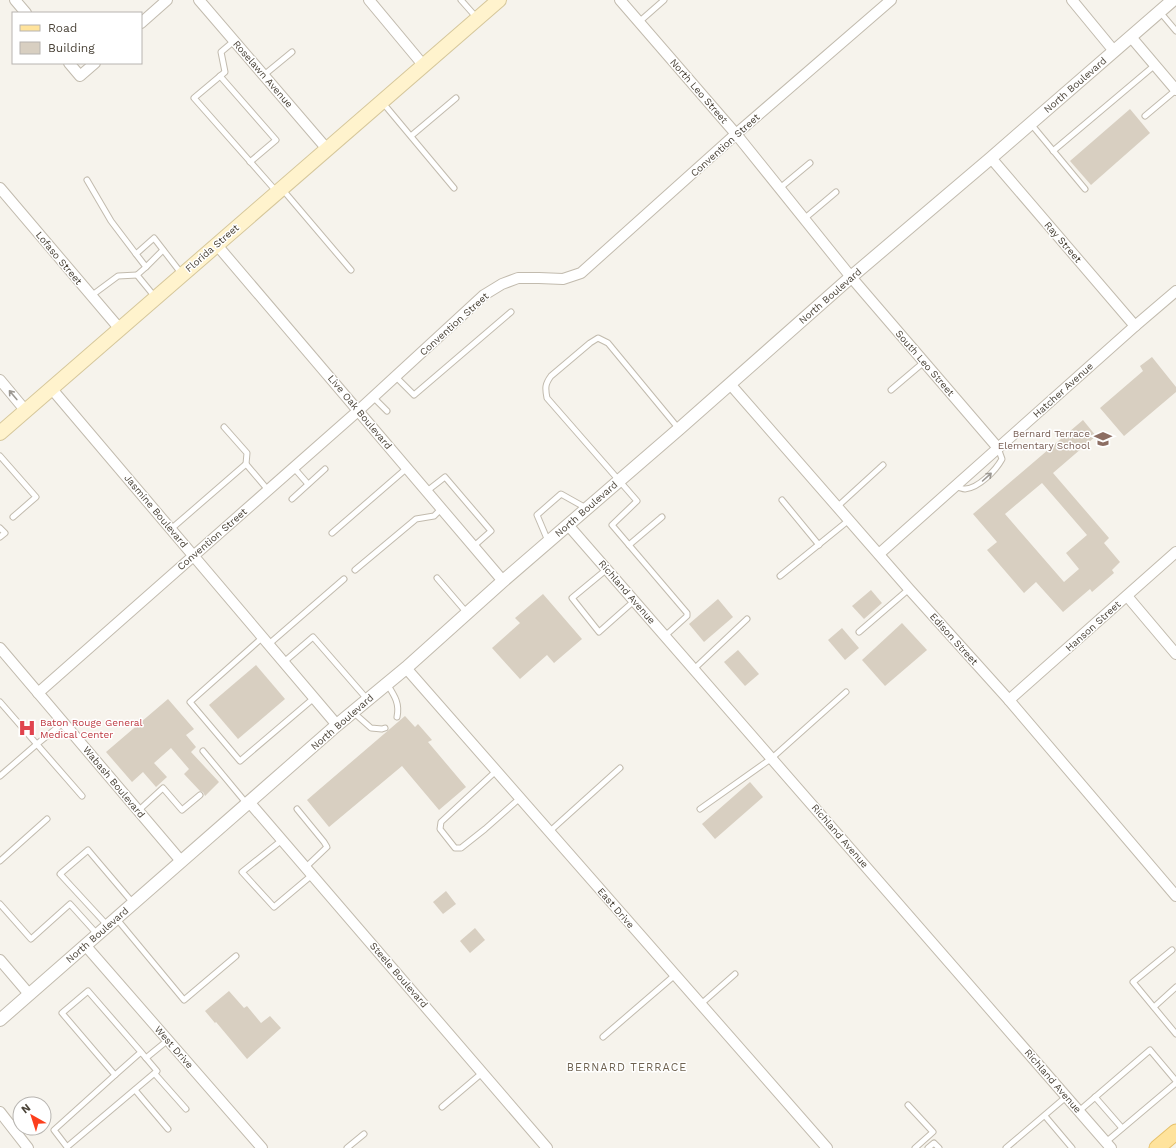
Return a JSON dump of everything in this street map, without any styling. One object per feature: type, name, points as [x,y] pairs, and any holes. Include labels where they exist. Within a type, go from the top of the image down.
[{"type":"main road","name":"Florida Street","points":[[0,432],[499,0]]},
{"type":"main road","points":[[1157,1148],[1176,1132]]},
{"type":"street","points":[[14,0],[25,12]]},
{"type":"street","points":[[142,22],[167,0]]},
{"type":"street","name":"Roselawn Avenue","points":[[199,0],[327,149]]},
{"type":"street","points":[[369,0],[424,66]]},
{"type":"street","name":"North Leo Street","points":[[620,0],[736,134],[851,277]]},
{"type":"street","name":"Convention Street","points":[[38,693],[359,410],[484,295],[502,284],[518,278],[563,279],[581,273],[736,134],[891,0]]},
{"type":"street","points":[[1072,0],[1114,50]]},
{"type":"street","name":"North Boulevard","points":[[0,1020],[181,861],[249,804],[337,725],[406,668],[503,581],[679,429],[851,277],[1131,37],[1170,1]]},
{"type":"street","points":[[1131,37],[1176,90]]},
{"type":"street","points":[[70,64],[80,76],[94,64]]},
{"type":"street","name":"Ray Street","points":[[991,158],[1135,326]]},
{"type":"street","name":"Lofaso Street","points":[[0,188],[119,328]]},
{"type":"street","name":"Live Oak Boulevard","points":[[216,244],[359,410],[503,581]]},
{"type":"street","name":"South Leo Street","points":[[851,277],[998,448]]},
{"type":"street","name":"Hatcher Avenue","points":[[879,554],[1176,291]]},
{"type":"street","points":[[0,380],[26,410]]},
{"type":"street","name":"Edison Street","points":[[730,384],[908,589],[1009,700],[1176,896]]},
{"type":"street","name":"Jasmine Boulevard","points":[[51,388],[337,725]]},
{"type":"street","name":"Richland Avenue","points":[[568,525],[1107,1145]]},
{"type":"street","name":"Hanson Street","points":[[1009,700],[1176,552]]},
{"type":"street","points":[[1127,596],[1176,654]]},
{"type":"street","name":"Wabash Boulevard","points":[[0,648],[181,861]]},
{"type":"street","name":"East Drive","points":[[406,668],[826,1148]]},
{"type":"street","name":"Steele Boulevard","points":[[249,804],[309,871],[547,1148]]},
{"type":"street","name":"West Drive","points":[[85,945],[262,1148]]},
{"type":"street","points":[[0,960],[29,994]]},
{"type":"street","points":[[0,1112],[28,1148]]},
{"type":"lane","points":[[461,0],[478,19]]},
{"type":"lane","points":[[640,22],[664,0]]},
{"type":"lane","points":[[1159,12],[1176,31]]},
{"type":"lane","points":[[234,41],[221,52],[225,72],[194,98],[250,162],[279,190],[351,270]]},
{"type":"lane","points":[[264,75],[292,52]]},
{"type":"lane","points":[[1053,150],[1155,65]]},
{"type":"lane","points":[[220,76],[276,140],[250,162]]},
{"type":"lane","points":[[1145,116],[1176,90]]},
{"type":"lane","points":[[411,136],[456,98]]},
{"type":"lane","points":[[382,102],[454,188]]},
{"type":"lane","points":[[1031,124],[1085,190]]},
{"type":"lane","points":[[780,188],[810,163]]},
{"type":"lane","points":[[87,180],[111,220],[146,267]]},
{"type":"lane","points":[[804,219],[836,192]]},
{"type":"lane","points":[[136,254],[154,238],[182,274]]},
{"type":"lane","points":[[91,296],[118,276],[137,276],[164,250]]},
{"type":"lane","points":[[137,276],[155,297]]},
{"type":"lane","points":[[396,376],[414,396],[511,312]]},
{"type":"lane","points":[[665,636],[687,616],[687,613],[612,525],[637,501],[547,398],[545,388],[546,383],[551,376],[590,343],[598,338],[605,340],[679,429]]},
{"type":"lane","points":[[891,390],[924,362]]},
{"type":"lane","points":[[373,396],[387,411]]},
{"type":"lane","points":[[171,529],[246,464],[247,453],[224,427]]},
{"type":"lane","points":[[955,487],[966,489],[980,483],[998,467],[1002,459],[998,448]]},
{"type":"lane","points":[[0,456],[36,497],[13,517]]},
{"type":"lane","points":[[246,464],[268,490]]},
{"type":"lane","points":[[836,506],[883,465]]},
{"type":"lane","points":[[294,468],[308,484]]},
{"type":"lane","points":[[332,533],[408,468]]},
{"type":"lane","points":[[292,499],[325,469]]},
{"type":"lane","points":[[427,491],[444,477],[491,531],[474,546]]},
{"type":"lane","points":[[548,542],[537,515],[546,506],[561,494],[587,508]]},
{"type":"lane","points":[[782,500],[819,545]]},
{"type":"lane","points":[[355,570],[416,519],[434,516],[442,508]]},
{"type":"lane","points":[[629,545],[662,517]]},
{"type":"lane","points":[[780,576],[849,520]]},
{"type":"lane","points":[[0,528],[5,533],[0,537]]},
{"type":"lane","points":[[607,569],[572,598],[599,632],[634,601]]},
{"type":"lane","points":[[437,578],[467,613]]},
{"type":"lane","points":[[314,698],[240,762],[190,702],[344,579]]},
{"type":"lane","points":[[859,632],[908,589]]},
{"type":"lane","points":[[694,669],[747,619]]},
{"type":"lane","points":[[284,662],[313,637],[368,700]]},
{"type":"lane","points":[[387,684],[397,701],[399,708],[397,717]]},
{"type":"lane","points":[[700,809],[772,758],[846,692]]},
{"type":"lane","points":[[0,702],[82,796]]},
{"type":"lane","points":[[353,712],[371,728],[385,728]]},
{"type":"lane","points":[[0,776],[63,723]]},
{"type":"lane","points":[[203,751],[249,804]]},
{"type":"lane","points":[[549,832],[620,768]]},
{"type":"lane","points":[[496,771],[441,822],[440,829],[455,848],[461,848],[520,798]]},
{"type":"lane","points":[[138,810],[164,788],[182,810],[200,795]]},
{"type":"lane","points":[[282,840],[242,872],[274,907],[309,871],[327,847],[297,809]]},
{"type":"lane","points":[[0,861],[47,819]]},
{"type":"lane","points":[[133,903],[88,850],[60,874],[112,922],[184,1000],[236,956]]},
{"type":"lane","points":[[0,904],[31,939],[70,904],[97,934]]},
{"type":"lane","points":[[1172,950],[1132,982],[1176,1034]]},
{"type":"lane","points":[[701,1004],[735,974]]},
{"type":"lane","points":[[603,1037],[675,975]]},
{"type":"lane","points":[[1154,1007],[1176,987]]},
{"type":"lane","points":[[115,1075],[62,1013],[88,990],[141,1052],[158,1072],[67,1147],[54,1130],[141,1052]]},
{"type":"lane","points":[[146,1058],[168,1040]]},
{"type":"lane","points":[[1079,1111],[1150,1050],[1176,1082],[1122,1128],[1107,1145]]},
{"type":"lane","points":[[442,1107],[482,1073]]},
{"type":"lane","points":[[155,1074],[186,1109]]},
{"type":"lane","points":[[135,1090],[168,1129]]},
{"type":"lane","points":[[1006,1148],[1066,1097]]},
{"type":"lane","points":[[1095,1097],[1122,1128]]},
{"type":"lane","points":[[908,1105],[933,1132],[915,1148]]},
{"type":"lane","points":[[1044,1116],[1072,1148]]},
{"type":"lane","points":[[347,1148],[364,1134]]},
{"type":"lane","points":[[928,1148],[934,1143],[939,1148]]},
{"type":"building","points":[[1130,109],[1150,133],[1091,185],[1070,161]]},
{"type":"building","points":[[1152,357],[1176,387],[1176,392],[1124,436],[1100,408],[1143,371],[1140,366]]},
{"type":"building","points":[[1083,420],[1096,436],[1053,473],[1109,538],[1104,543],[1120,562],[1112,570],[1114,573],[1092,592],[1090,589],[1063,612],[1036,582],[1024,593],[987,550],[997,542],[973,514]],"holes":[[[1042,483],[1087,535],[1066,553],[1079,569],[1064,582],[1005,514]]]},
{"type":"building","points":[[871,590],[882,603],[864,619],[852,606]]},
{"type":"building","points":[[543,594],[582,639],[554,663],[547,655],[520,679],[492,648],[520,623],[515,618]]},
{"type":"building","points":[[718,599],[733,617],[704,642],[689,624]]},
{"type":"building","points":[[902,623],[927,650],[885,686],[862,660]]},
{"type":"building","points":[[842,628],[859,648],[845,660],[828,640]]},
{"type":"building","points":[[738,650],[759,674],[745,686],[724,662]]},
{"type":"building","points":[[256,665],[285,699],[238,739],[209,705]]},
{"type":"building","points":[[168,699],[194,729],[186,735],[196,747],[191,752],[219,782],[205,796],[203,792],[200,791],[184,774],[189,769],[171,748],[154,763],[167,777],[156,787],[143,772],[132,782],[106,752]]},
{"type":"building","points":[[405,716],[415,727],[418,724],[432,740],[428,742],[466,787],[439,810],[402,766],[329,827],[307,800]]},
{"type":"building","points":[[750,782],[763,797],[715,839],[702,824]]},
{"type":"building","points":[[446,891],[456,904],[443,914],[433,902]]},
{"type":"building","points":[[475,928],[485,940],[470,953],[460,941]]},
{"type":"building","points":[[229,991],[244,1008],[247,1006],[261,1023],[270,1016],[281,1028],[247,1059],[205,1011]]},
{"type":"place","name":"Bernard Terrace Elementary School","points":[[1103,439]]},
{"type":"place","name":"Baton Rouge General Medical Center","points":[[27,728]]},
{"type":"district","name":"BERNARD TERRACE","points":[[627,1067]]}]
